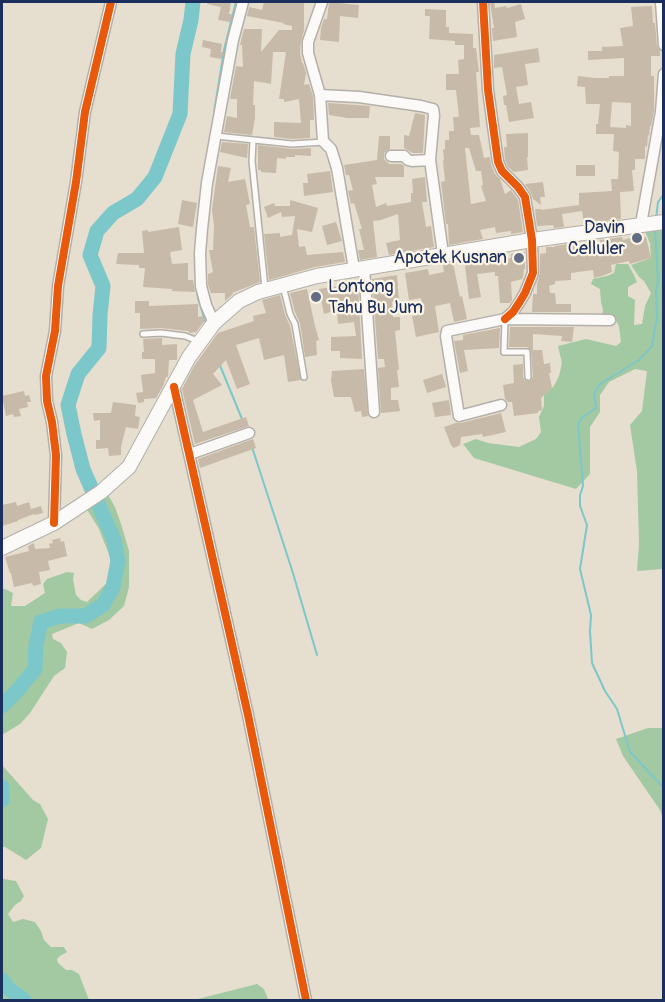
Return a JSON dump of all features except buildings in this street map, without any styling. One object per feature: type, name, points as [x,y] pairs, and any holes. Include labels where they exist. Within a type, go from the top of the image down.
[{"type":"main road","points":[[2,548],[54,523],[101,492],[129,467],[189,357],[212,325],[239,301],[282,285],[359,268],[654,223]]},
{"type":"street","points":[[54,523],[56,455],[47,401],[46,376],[55,331],[58,286],[76,182],[85,112],[111,2]]},
{"type":"street","points":[[212,325],[201,286],[200,253],[207,183],[233,40],[243,2]]},
{"type":"street","points":[[322,2],[307,49],[320,95],[324,142],[331,149],[337,168],[359,268],[374,412]]},
{"type":"street","points":[[483,2],[488,90],[498,162],[502,171],[525,196],[532,240],[533,273],[525,293],[505,320]]},
{"type":"street","points":[[661,2],[663,45]]},
{"type":"street","points":[[654,223],[663,74]]},
{"type":"street","points":[[320,95],[359,97],[432,108],[434,115],[430,160],[443,254]]},
{"type":"street","points":[[392,156],[404,156],[412,161],[430,160]]},
{"type":"street","points":[[501,405],[459,416],[446,334],[450,330],[505,320],[610,320]]},
{"type":"street","points":[[174,387],[248,715],[306,1000]]},
{"type":"street","points":[[189,454],[249,433]]},
{"type":"lane","points":[[216,136],[292,144],[324,142]]},
{"type":"lane","points":[[253,141],[252,161],[265,290]]},
{"type":"lane","points":[[282,285],[295,324],[304,377]]},
{"type":"lane","points":[[505,320],[504,352],[527,352],[528,377]]},
{"type":"lane","points":[[142,334],[161,333],[185,336],[200,342]]},
{"type":"green space","points":[[663,225],[663,569],[637,571],[639,544],[637,471],[630,425],[642,411],[647,371],[635,369],[609,382],[600,395],[600,412],[590,427],[590,474],[576,489],[474,458],[463,444],[476,439],[519,447],[536,439],[541,432],[539,417],[544,406],[544,395],[554,386],[559,376],[562,363],[558,346],[586,339],[616,346],[621,342],[619,326],[615,319],[602,315],[600,289],[591,284],[593,279],[614,273],[616,264],[628,264],[634,275],[637,282],[628,287],[628,296],[635,300],[634,325],[642,324],[645,306],[651,293],[631,265],[651,258],[650,243],[643,227]]},
{"type":"green space","points":[[107,493],[115,507],[129,551],[129,587],[124,606],[109,620],[92,629],[79,623],[52,634],[53,639],[61,643],[67,652],[65,668],[54,676],[30,713],[20,724],[2,735],[2,588],[13,593],[11,606],[25,606],[45,593],[43,584],[47,579],[67,572],[74,573],[76,595],[87,602],[110,580],[110,557],[99,529],[86,508]]},
{"type":"green space","points":[[648,728],[663,728],[663,818],[660,810],[623,756],[616,739]]},
{"type":"green space","points":[[2,765],[33,800],[40,804],[48,819],[41,848],[26,860],[2,847]]},
{"type":"green space","points":[[2,877],[16,881],[24,896],[8,914],[13,922],[23,919],[35,922],[44,940],[51,947],[64,947],[67,952],[57,959],[58,963],[66,970],[79,974],[89,1000],[2,1000]]},
{"type":"green space","points":[[257,984],[264,989],[270,1000],[176,1000],[198,999]]},
{"type":"waterway","points":[[2,706],[35,669],[36,645],[41,622],[60,616],[85,616],[103,605],[113,587],[118,561],[114,540],[83,469],[68,405],[78,374],[99,348],[103,286],[90,255],[97,231],[113,213],[137,199],[155,177],[180,114],[183,54],[193,2]]},
{"type":"waterway","points":[[214,113],[224,50],[236,2]]},
{"type":"waterway","points":[[656,219],[658,202],[664,194]]},
{"type":"waterway","points":[[655,228],[658,281],[657,317],[652,346],[639,360],[600,384],[594,394],[596,408],[582,418],[578,424],[583,486],[580,506],[587,525],[580,569],[591,615],[592,663],[605,691],[617,709],[630,752],[664,788]]},
{"type":"waterway","points":[[197,289],[206,324]]},
{"type":"waterway","points":[[219,363],[242,419]]},
{"type":"waterway","points":[[252,447],[317,655]]},
{"type":"waterway","points":[[2,787],[2,800]]},
{"type":"waterway","points":[[2,980],[8,988],[24,1000]]},
{"type":"cycle path","points":[[54,523],[56,455],[47,401],[46,376],[55,331],[58,286],[76,182],[85,112],[111,2]]},
{"type":"cycle path","points":[[483,2],[488,90],[498,162],[502,171],[525,197],[532,240],[533,273],[519,303],[505,319]]},
{"type":"cycle path","points":[[174,387],[248,715],[306,1000]]},
{"type":"place","name":"Davin Celluler","points":[[637,238]]},
{"type":"place","name":"Apotek Kusnan","points":[[519,258]]},
{"type":"place","name":"Lontong Tahu Bu Jum","points":[[316,297]]}]
